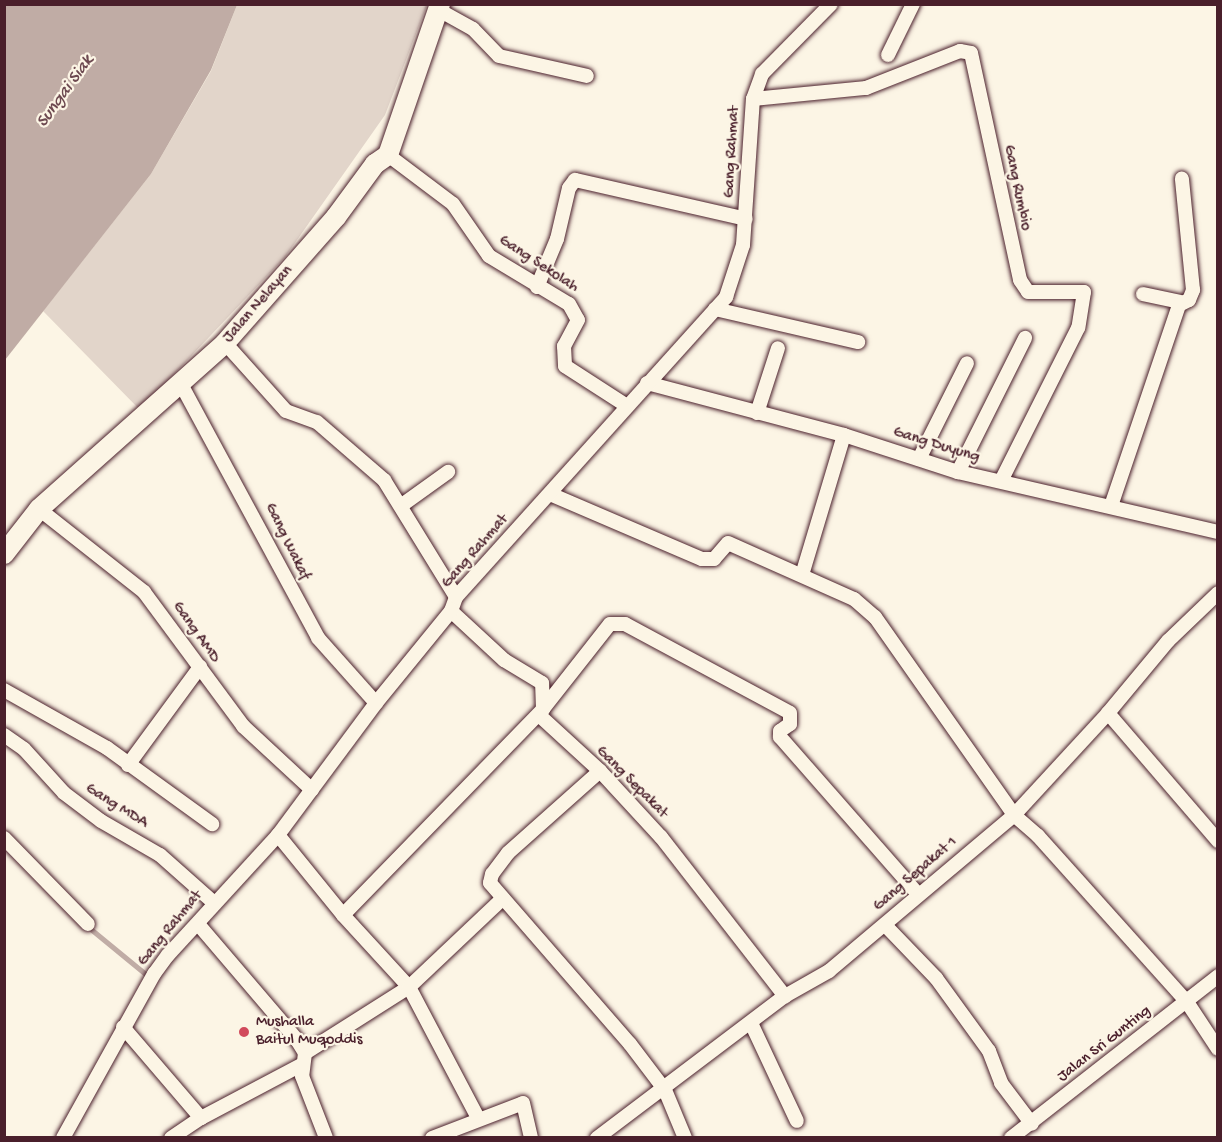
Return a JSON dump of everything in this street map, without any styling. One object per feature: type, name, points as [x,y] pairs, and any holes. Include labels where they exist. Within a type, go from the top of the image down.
[{"type":"main road","name":"Jalan Nelayan","points":[[4,554],[39,509],[182,386],[225,344],[336,217],[375,164],[388,155],[439,7]]},
{"type":"street","name":"Gang Rahmat","points":[[63,1137],[154,974],[214,903],[278,835],[376,703],[451,612],[456,597],[726,297],[738,269],[746,219],[753,99],[762,74],[831,4]]},
{"type":"street","points":[[888,55],[913,4]]},
{"type":"street","points":[[439,7],[473,29],[499,56],[587,76]]},
{"type":"street","name":"Gang Rumbio","points":[[753,99],[866,88],[960,51],[971,53],[1020,280],[1028,292],[1084,292],[1078,328],[1001,482]]},
{"type":"street","name":"Gang Sekolah","points":[[388,155],[453,204],[489,256],[577,312],[578,320],[564,346],[565,366],[627,406]]},
{"type":"street","points":[[1143,294],[1180,302],[1189,300],[1193,290],[1182,179]]},
{"type":"street","points":[[537,287],[557,239],[568,188],[575,180],[746,219]]},
{"type":"street","points":[[1111,506],[1180,302]]},
{"type":"street","points":[[715,309],[858,342]]},
{"type":"street","points":[[958,472],[1025,338]]},
{"type":"street","points":[[225,344],[286,411],[317,422],[384,480],[402,505],[456,597]]},
{"type":"street","points":[[757,412],[778,348]]},
{"type":"street","points":[[919,459],[967,363]]},
{"type":"street","name":"Gang Duyung","points":[[647,384],[844,435],[958,472],[1218,532]]},
{"type":"street","name":"Gang Wakaf","points":[[182,386],[318,638],[376,703]]},
{"type":"street","points":[[802,575],[844,435]]},
{"type":"street","points":[[402,505],[448,472]]},
{"type":"street","points":[[550,494],[702,559],[714,559],[728,543],[854,599],[875,616],[1014,814],[1038,836],[1187,1002],[1218,1049]]},
{"type":"street","name":"Gang AMD","points":[[39,509],[144,592],[243,726],[312,790]]},
{"type":"street","name":"Gang Sepakat 1","points":[[597,1137],[665,1090],[785,996],[829,971],[885,924],[917,893],[1014,814],[1108,713],[1168,641],[1218,593]]},
{"type":"street","points":[[451,612],[504,660],[542,683],[542,712]]},
{"type":"street","points":[[343,915],[444,808],[542,712],[610,624],[625,624],[790,713],[790,724],[780,731],[780,737],[917,893]]},
{"type":"street","points":[[128,765],[200,667]]},
{"type":"street","points":[[4,690],[107,748],[212,824]]},
{"type":"street","name":"Gang Sepakat","points":[[542,712],[661,837],[785,996]]},
{"type":"street","points":[[1108,713],[1218,841]]},
{"type":"street","name":"Gang MDA","points":[[4,735],[24,749],[64,793],[101,821],[160,855],[214,903]]},
{"type":"street","points":[[600,771],[508,853],[492,874],[490,883],[594,998],[665,1090],[685,1137]]},
{"type":"street","points":[[278,835],[343,915],[409,987],[478,1118]]},
{"type":"street","points":[[4,838],[88,924]]},
{"type":"street","points":[[171,1137],[303,1059],[409,987],[503,898]]},
{"type":"street","points":[[198,924],[303,1059],[326,1137]]},
{"type":"street","points":[[885,924],[943,987],[989,1051],[1001,1083],[1032,1125]]},
{"type":"street","name":"Jalan Sri Gunting","points":[[1011,1137],[1032,1125],[1218,976]]},
{"type":"street","points":[[751,1023],[797,1121]]},
{"type":"street","points":[[123,1027],[201,1118]]},
{"type":"street","points":[[432,1137],[522,1103],[531,1137]]},
{"type":"shaded area","points":[[237,5],[427,5],[385,115],[285,257],[140,410],[43,311],[151,174],[211,71]]},
{"type":"water","name":"Sungai Siak","points":[[5,4],[237,5],[211,70],[151,174],[5,360]]},
{"type":"waterway","points":[[87,926],[149,977]]},
{"type":"place","name":"Mushalla Baitul Muqoddis","points":[[244,1032]]}]
